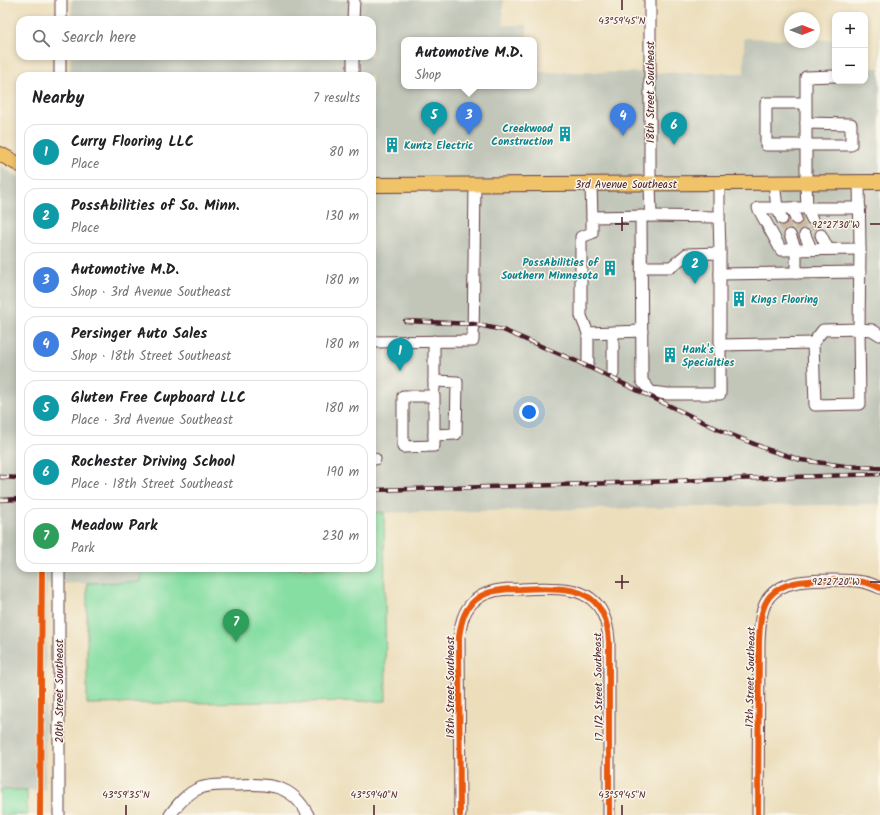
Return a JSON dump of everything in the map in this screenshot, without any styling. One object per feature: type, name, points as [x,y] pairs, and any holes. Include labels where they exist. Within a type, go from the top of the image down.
[{"type":"main road","points":[[0,154],[16,163]]},
{"type":"main road","name":"3rd Avenue Southeast","points":[[376,186],[880,182]]},
{"type":"street","points":[[61,0],[61,16]]},
{"type":"street","points":[[353,16],[354,0]]},
{"type":"street","name":"18th Street Southeast","points":[[650,0],[650,183],[642,267],[642,381],[651,392],[668,394],[720,394],[720,345]]},
{"type":"street","points":[[60,60],[60,72]]},
{"type":"street","points":[[353,60],[353,72]]},
{"type":"street","points":[[812,219],[807,208],[806,77],[832,76]]},
{"type":"street","points":[[805,103],[766,103],[766,145],[850,145],[851,124],[806,123]]},
{"type":"street","points":[[774,182],[777,208],[782,219]]},
{"type":"street","points":[[859,182],[860,208],[859,329],[860,404],[815,404],[813,343],[823,330],[859,329],[872,330],[880,335]]},
{"type":"street","points":[[719,183],[720,345],[813,343]]},
{"type":"street","points":[[588,363],[588,332],[581,316],[581,237],[592,233],[591,184]]},
{"type":"street","points":[[376,342],[473,341],[476,185]]},
{"type":"street","points":[[860,208],[758,208],[781,250],[860,249]]},
{"type":"street","points":[[791,208],[796,219]]},
{"type":"street","points":[[592,217],[719,217]]},
{"type":"street","points":[[804,235],[811,249]]},
{"type":"street","points":[[821,235],[828,249]]},
{"type":"street","points":[[790,236],[796,250],[796,273]]},
{"type":"street","points":[[642,267],[671,267],[687,254],[720,253]]},
{"type":"street","points":[[720,274],[860,272]]},
{"type":"street","points":[[588,332],[642,331]]},
{"type":"street","points":[[613,332],[613,374]]},
{"type":"street","points":[[434,341],[434,382],[434,396],[434,446],[402,447],[403,396],[434,396]]},
{"type":"street","points":[[434,382],[457,382],[456,434],[434,435]]},
{"type":"street","name":"20th Street Southeast","points":[[59,572],[59,815]]},
{"type":"street","name":"17th Street Southeast","points":[[758,815],[759,641],[763,609],[771,595],[785,586],[800,582],[848,580],[870,583],[880,588]]},
{"type":"street","name":"18th Street Southeast","points":[[460,815],[459,636],[461,623],[472,603],[487,593],[505,590],[533,589]]},
{"type":"street","name":"17 1/2 Street Southeast","points":[[533,589],[568,590],[585,595],[597,605],[606,621],[609,641],[609,815]]},
{"type":"street","points":[[170,815],[182,799],[198,788],[213,785],[240,784],[264,785],[287,791],[296,798],[308,815]]},
{"type":"shaded area","points":[[72,0],[503,0],[503,25],[527,25],[527,37],[401,37],[401,89],[537,89],[537,72],[744,73],[744,38],[784,39],[784,48],[820,48],[820,39],[832,40],[832,84],[868,84],[868,68],[879,68],[880,18],[880,504],[376,513],[376,72],[70,72],[71,60],[376,60],[376,16],[71,16]]},
{"type":"shaded area","points":[[0,166],[16,176],[16,572],[141,572],[142,582],[47,584],[45,790],[0,790]]},
{"type":"green space","points":[[384,512],[386,701],[87,704],[87,583],[141,582],[141,572],[376,572],[376,513]]},
{"type":"green space","points":[[0,790],[27,790],[27,815],[0,815]]},
{"type":"tunnel","points":[[782,219],[790,235]]},
{"type":"tunnel","points":[[796,219],[805,235]]},
{"type":"tunnel","points":[[812,219],[821,235]]},
{"type":"railway","points":[[405,321],[473,324],[503,330],[576,361],[722,431],[769,450],[801,460],[845,466],[880,468]]},
{"type":"railway","points":[[376,490],[880,474]]},
{"type":"railway","points":[[0,477],[16,478]]},
{"type":"railway","points":[[0,500],[16,499]]},
{"type":"cycle path","points":[[40,815],[42,572]]},
{"type":"cycle path","points":[[758,815],[759,641],[761,617],[764,606],[776,590],[783,586],[799,582],[843,580],[867,583],[880,588]]},
{"type":"cycle path","points":[[460,815],[459,637],[464,614],[474,601],[488,593],[506,589],[546,588],[572,590],[588,597],[599,607],[608,629],[609,815]]},
{"type":"place","name":"Creekwood Construction","points":[[565,134]]},
{"type":"place","name":"Gluten Free Cupboard LLC","points":[[434,135]]},
{"type":"place","name":"Automotive M.D.","points":[[469,135]]},
{"type":"place","name":"Persinger Auto Sales","points":[[623,136]]},
{"type":"place","name":"Kuntz Electric","points":[[392,145]]},
{"type":"place","name":"Rochester Driving School","points":[[674,145]]},
{"type":"place","name":"PossAbilities of Southern Minnesota","points":[[610,268]]},
{"type":"place","name":"PossAbilities of So. Minn.","points":[[695,284]]},
{"type":"place","name":"Kings Flooring","points":[[739,299]]},
{"type":"place","name":"Hank's Specialties","points":[[670,355]]},
{"type":"place","name":"Curry Flooring LLC","points":[[400,371]]},
{"type":"place","name":"Meadow Park","points":[[236,642]]}]
